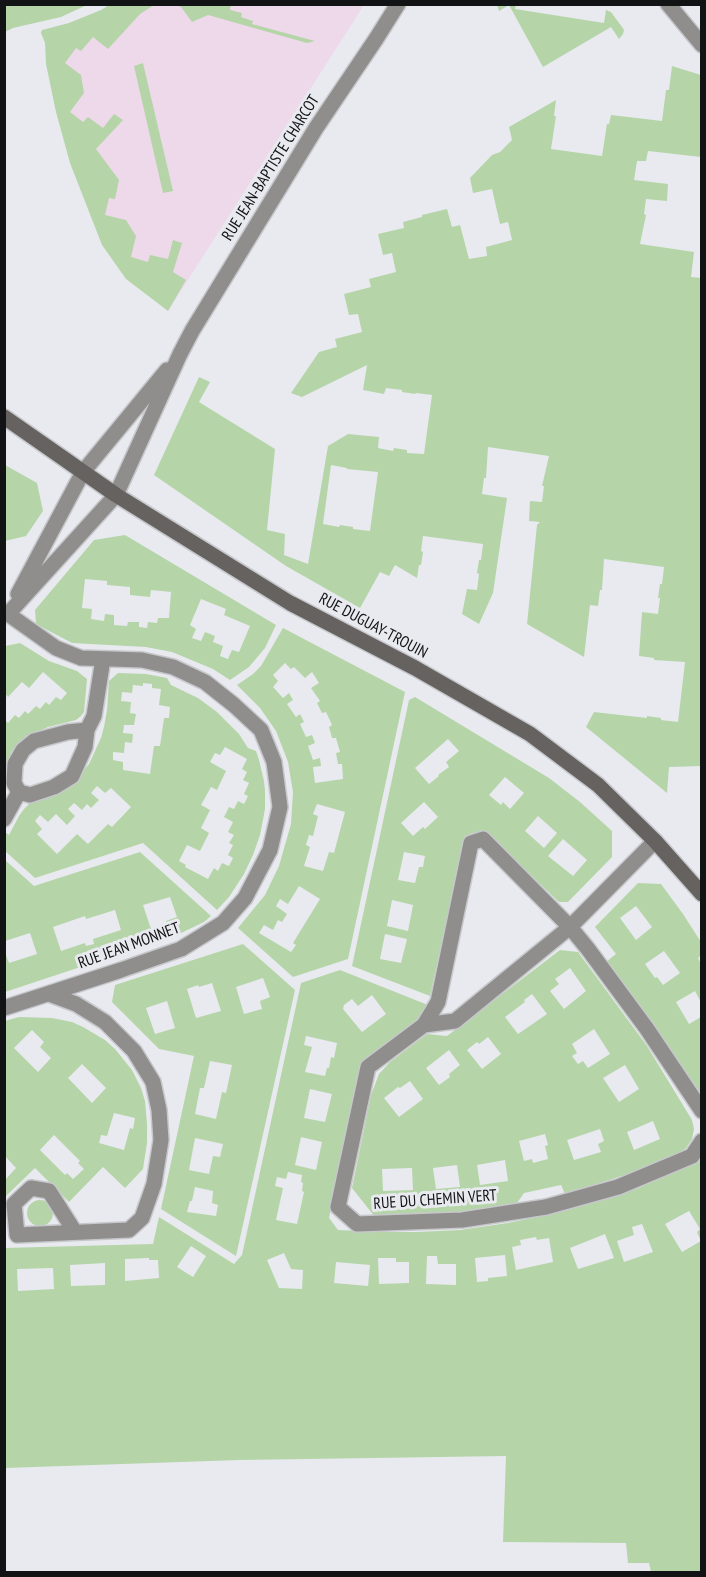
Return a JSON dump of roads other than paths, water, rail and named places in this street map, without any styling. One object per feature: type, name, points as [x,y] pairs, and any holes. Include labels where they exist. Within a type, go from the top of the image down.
[{"type":"main road","name":"RUE DUGUAY-TROUIN","points":[[4,417],[116,495],[290,603],[415,668],[530,734],[598,785],[655,841],[702,894]]},
{"type":"street","name":"RUE JEAN-BAPTISTE CHARCOT","points":[[6,615],[116,495],[192,331],[316,128],[398,4]]},
{"type":"street","points":[[668,4],[702,45]]},
{"type":"street","name":"RUE JEAN-BAPTISTE CHARCOT","points":[[6,615],[83,472],[180,354]]},
{"type":"street","name":"RUE JEAN MONNET","points":[[4,1008],[181,949],[223,922],[245,898],[270,850],[280,807],[274,762],[261,730],[205,682],[172,667],[142,660],[81,658],[56,648],[6,615]]},
{"type":"street","points":[[87,729],[34,741],[23,750],[15,764],[14,774],[14,783],[19,792],[30,795],[54,787],[72,776],[86,747],[87,729],[94,716],[103,659]]},
{"type":"street","points":[[4,819],[19,792]]},
{"type":"street","name":"RUE DU CHEMIN VERT","points":[[702,1111],[647,1029],[588,949],[570,927],[483,839],[471,843],[438,1002],[424,1025],[368,1066],[338,1207],[357,1224],[462,1220],[546,1207],[618,1187],[692,1156],[702,1141]]},
{"type":"street","name":"RUE DU CHEMIN VERT","points":[[424,1025],[455,1021],[570,927],[655,841]]},
{"type":"street","points":[[49,994],[76,1004],[105,1022],[134,1051],[153,1082],[159,1110],[161,1140],[154,1184],[141,1218],[129,1230],[75,1232]]}]
